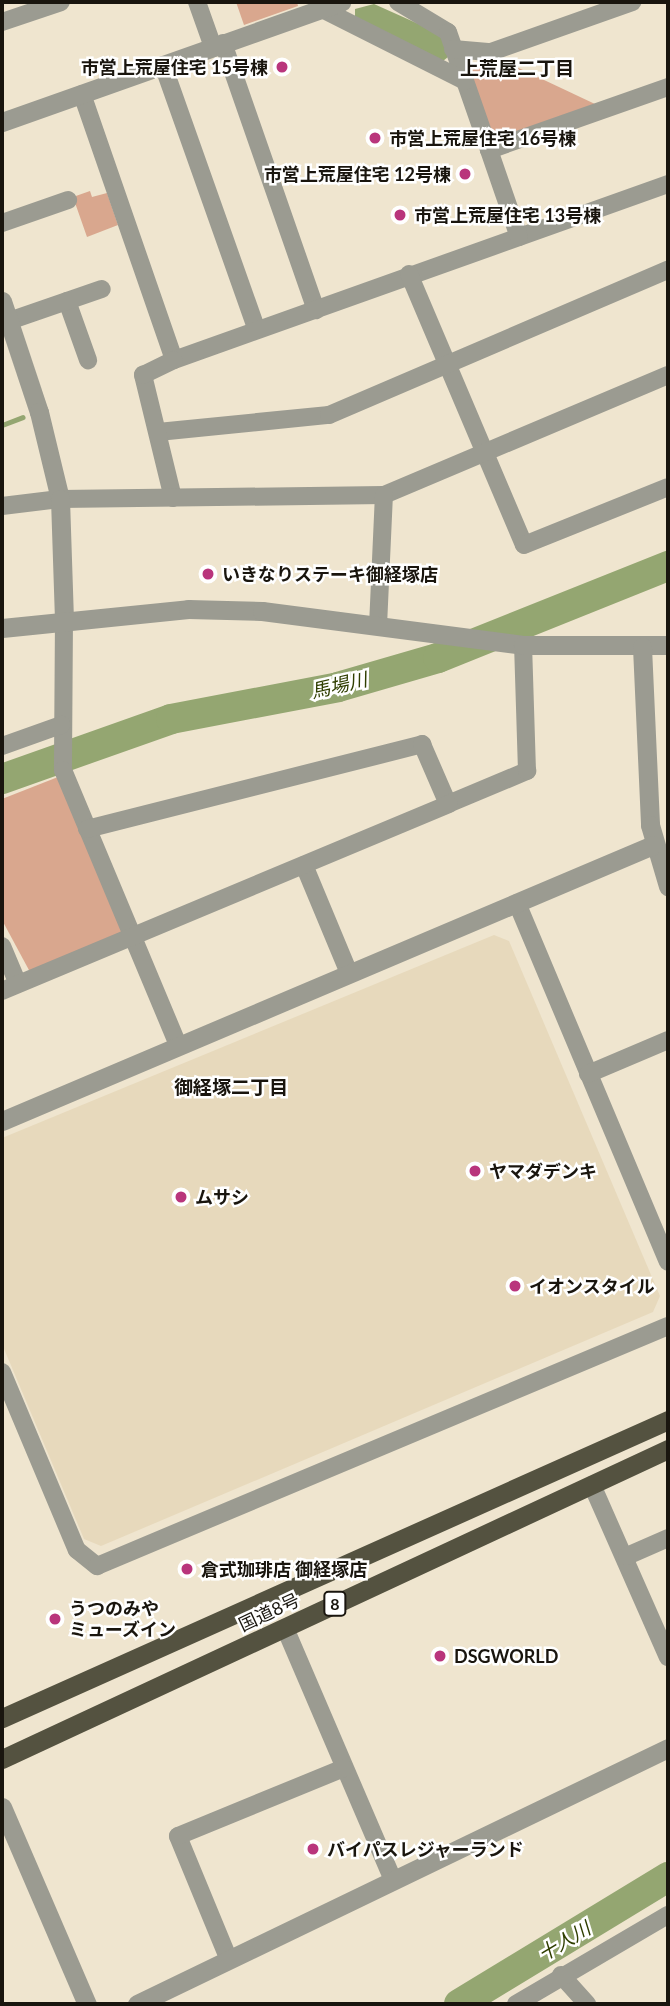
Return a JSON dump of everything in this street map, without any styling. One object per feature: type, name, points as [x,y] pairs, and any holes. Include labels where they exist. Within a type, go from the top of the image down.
[{"type":"highway","name":"国道8号","points":[[2,1718],[668,1420]]},
{"type":"highway","name":"国道8号","points":[[2,1759],[668,1449]]},
{"type":"street","points":[[2,22],[61,2]]},
{"type":"street","points":[[197,2],[218,45],[316,310]]},
{"type":"street","points":[[2,122],[341,2]]},
{"type":"street","points":[[398,2],[436,20],[453,49],[519,237]]},
{"type":"street","points":[[453,49],[491,52],[632,2]]},
{"type":"street","points":[[322,9],[465,81]]},
{"type":"street","points":[[163,65],[257,330]]},
{"type":"street","points":[[489,150],[668,87]]},
{"type":"street","points":[[82,94],[174,360]]},
{"type":"street","points":[[173,498],[143,375],[174,360],[409,274],[668,184]]},
{"type":"street","points":[[2,223],[68,200]]},
{"type":"street","points":[[158,432],[329,415],[668,270]]},
{"type":"street","points":[[409,274],[524,545],[668,487]]},
{"type":"street","points":[[9,321],[102,289]]},
{"type":"street","points":[[2,301],[60,499],[64,618],[62,764],[178,1045]]},
{"type":"street","points":[[67,301],[88,360]]},
{"type":"street","points":[[2,506],[60,499],[384,495],[668,375]]},
{"type":"street","points":[[378,626],[384,495]]},
{"type":"street","points":[[2,628],[64,618],[188,609],[378,626],[514,644],[642,648],[668,645]]},
{"type":"street","points":[[2,946],[10,987],[527,771],[514,644]]},
{"type":"street","points":[[642,648],[653,845],[668,886]]},
{"type":"street","points":[[2,746],[61,725]]},
{"type":"street","points":[[88,829],[422,744],[448,804]]},
{"type":"street","points":[[2,1121],[653,845]]},
{"type":"street","points":[[304,865],[349,973]]},
{"type":"street","points":[[517,903],[668,1262]]},
{"type":"street","points":[[588,1074],[668,1040]]},
{"type":"street","points":[[2,1372],[77,1550],[97,1566],[668,1326]]},
{"type":"street","points":[[592,1485],[627,1556],[668,1657]]},
{"type":"street","points":[[627,1556],[668,1538]]},
{"type":"street","points":[[285,1628],[393,1880]]},
{"type":"street","points":[[137,2004],[668,1748]]},
{"type":"street","points":[[229,1960],[178,1836],[344,1768]]},
{"type":"street","points":[[2,1807],[87,2004]]},
{"type":"street","points":[[516,2004],[561,1975],[668,1917]]},
{"type":"street","points":[[561,1975],[587,2004]]},
{"type":"shaded area","points":[[236,2],[297,2],[298,6],[244,25]]},
{"type":"shaded area","points":[[374,4],[441,34],[448,57],[443,61],[355,18],[355,9]]},
{"type":"shaded area","points":[[493,56],[595,104],[498,138],[490,134],[469,70]]},
{"type":"shaded area","points":[[90,191],[92,197],[107,193],[118,225],[87,237],[73,197]]},
{"type":"shaded area","points":[[58,777],[125,934],[30,972],[2,920],[2,799]]},
{"type":"shaded area","points":[[494,935],[509,941],[660,1296],[653,1312],[101,1546],[84,1539],[2,1344],[2,1138]]},
{"type":"waterway","points":[[2,425],[23,417]]},
{"type":"waterway","name":"馬場川","points":[[2,779],[171,719],[338,687],[438,658],[668,566]]},
{"type":"waterway","name":"十人川","points":[[459,2004],[668,1877]]},
{"type":"place","name":"市営上荒屋住宅 15号棟","points":[[282,67]]},
{"type":"place","name":"市営上荒屋住宅 16号棟","points":[[375,138]]},
{"type":"place","name":"市営上荒屋住宅 12号棟","points":[[465,174]]},
{"type":"place","name":"市営上荒屋住宅 13号棟","points":[[400,215]]},
{"type":"place","name":"いきなりステーキ御経塚店","points":[[208,574]]},
{"type":"place","name":"ヤマダデンキ","points":[[475,1171]]},
{"type":"place","name":"ムサシ","points":[[181,1197]]},
{"type":"place","name":"イオンスタイル","points":[[515,1286]]},
{"type":"place","name":"倉式珈琲店 御経塚店","points":[[187,1569]]},
{"type":"place","name":"うつのみや ミューズイン","points":[[55,1619]]},
{"type":"place","name":"DSGWORLD","points":[[440,1656]]},
{"type":"place","name":"バイパスレジャーランド","points":[[313,1849]]},
{"type":"district","name":"上荒屋二丁目","points":[[517,68]]},
{"type":"district","name":"御経塚二丁目","points":[[231,1087]]}]
